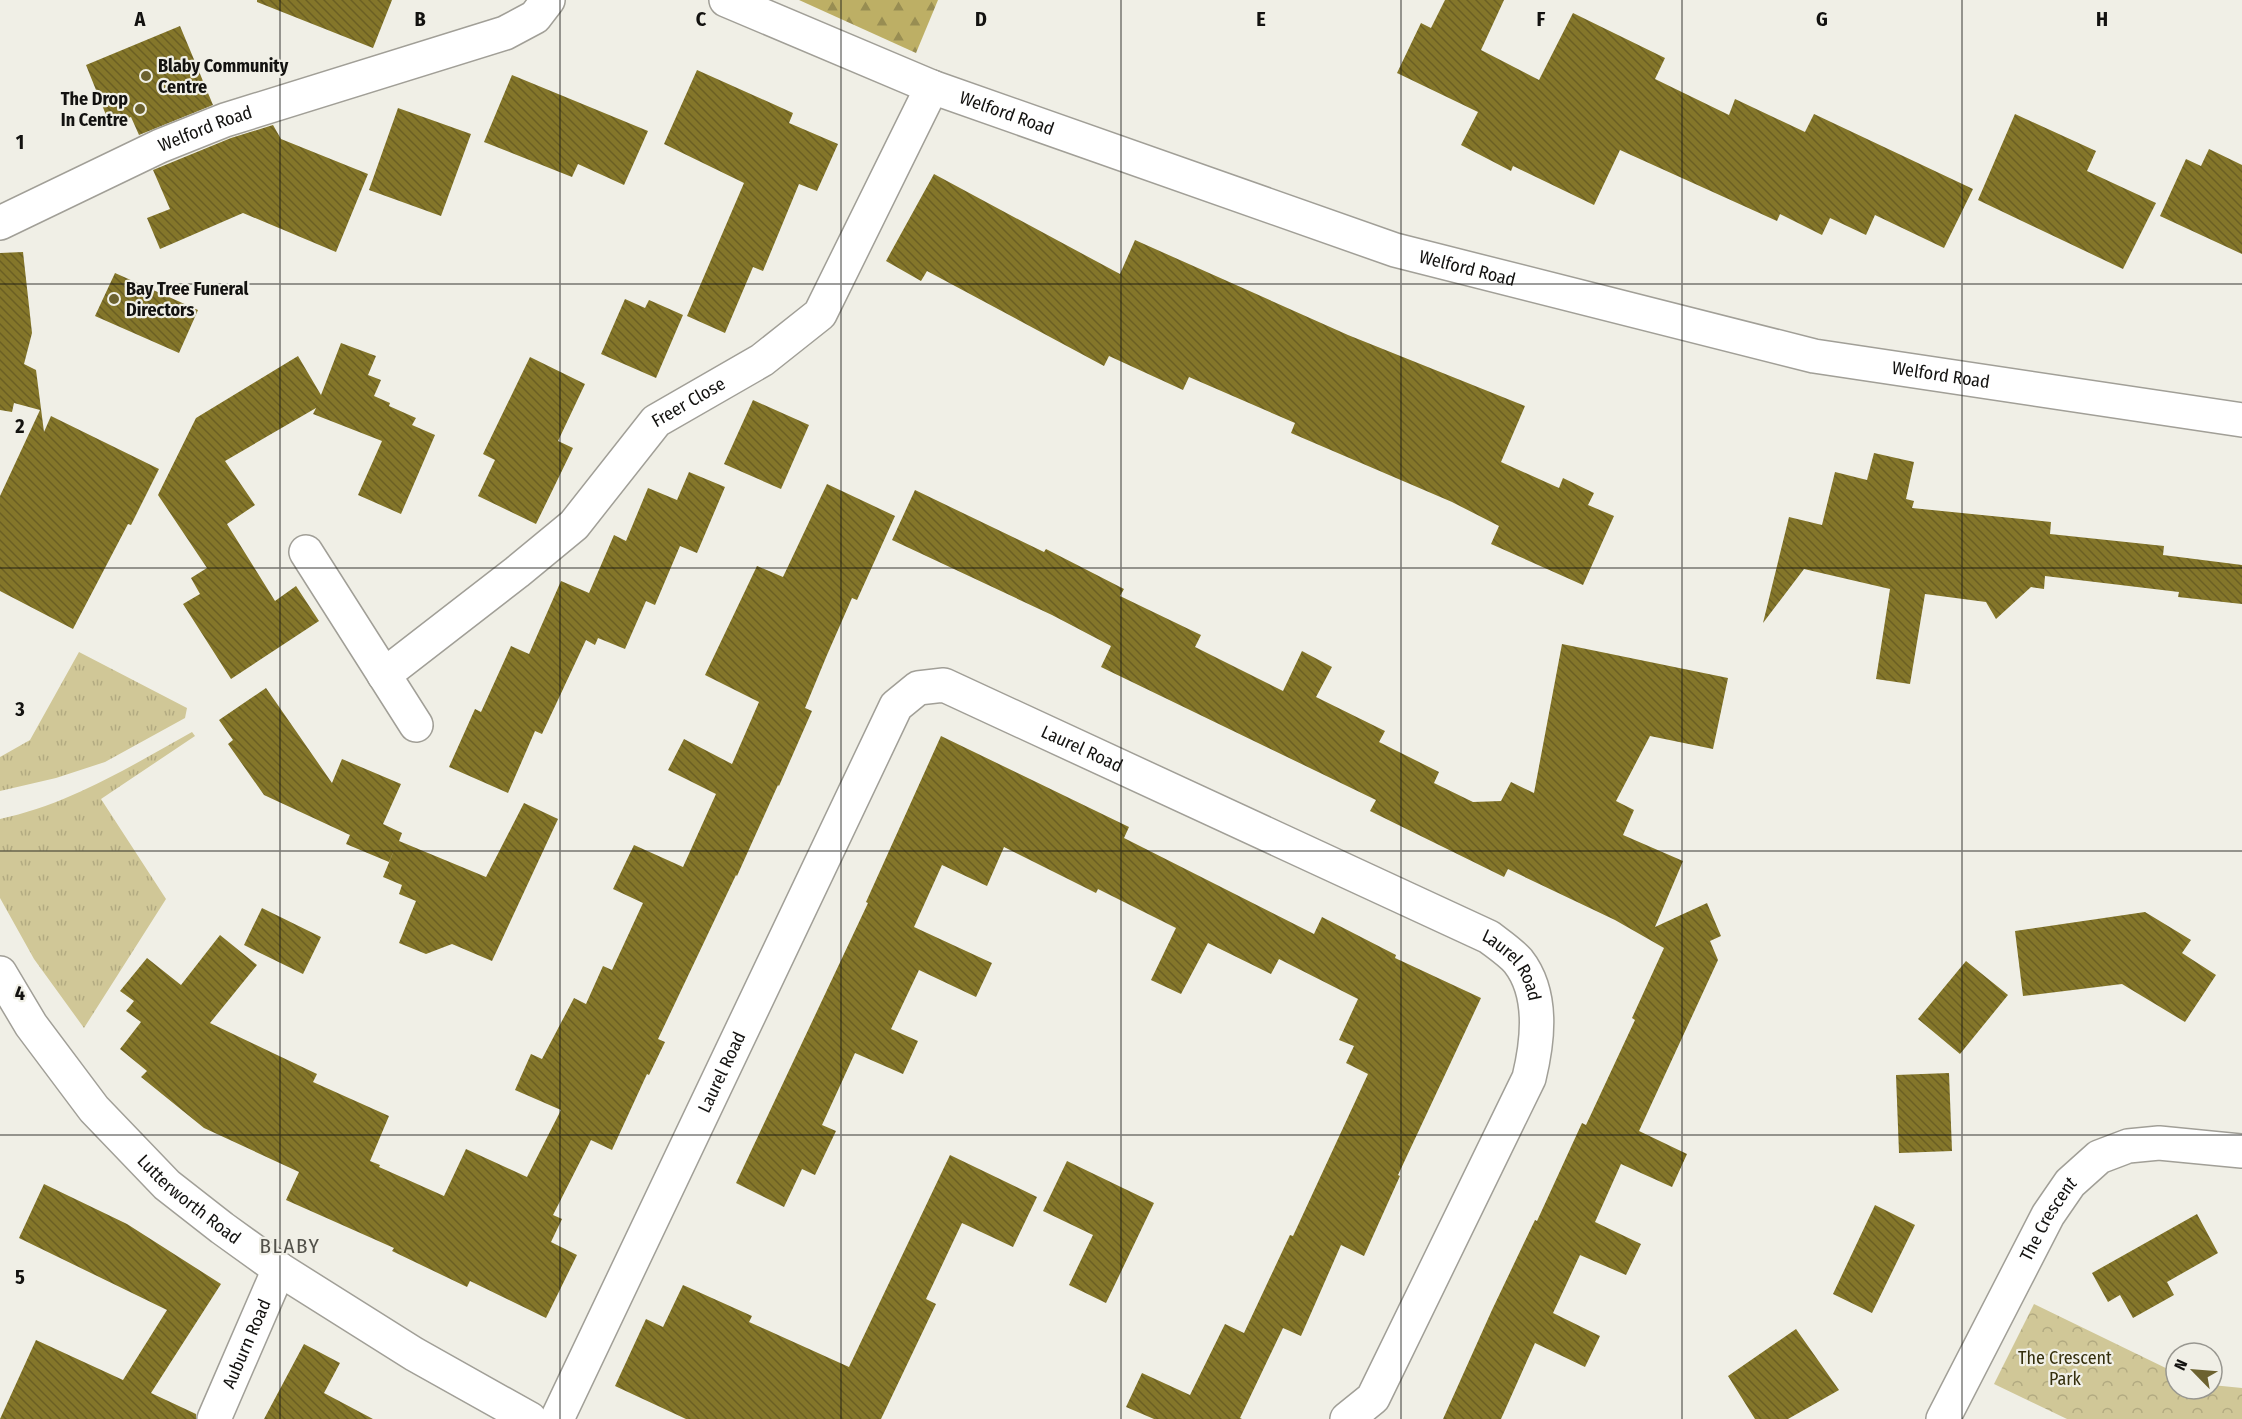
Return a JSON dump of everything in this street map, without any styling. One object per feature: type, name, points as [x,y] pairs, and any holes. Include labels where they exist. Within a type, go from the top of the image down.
[{"type":"street","name":"Welford Road","points":[[0,223],[160,146],[225,120],[505,33],[535,17],[548,0]]},
{"type":"street","name":"Welford Road","points":[[726,0],[932,87],[1395,250],[1783,349],[2242,420]]},
{"type":"street","name":"Freer Close","points":[[384,675],[574,525],[656,421],[762,360],[820,314],[932,87]]},
{"type":"street","points":[[306,552],[416,726]]},
{"type":"street","name":"Laurel Road","points":[[557,1419],[896,706],[918,688],[944,685],[1489,937],[1518,961],[1529,982],[1537,1012],[1537,1045],[1529,1078],[1372,1398],[1347,1419]]},
{"type":"street","name":"Lutterworth Road","points":[[0,973],[31,1025],[94,1109],[167,1185],[279,1269],[414,1354],[530,1419]]},
{"type":"street","name":"The Crescent","points":[[1943,1419],[2048,1215],[2070,1183],[2099,1157],[2128,1146],[2159,1143],[2242,1150]]},
{"type":"street","name":"Auburn Road","points":[[214,1419],[279,1269]]},
{"type":"green space","points":[[799,0],[938,0],[916,53]]},
{"type":"green space","points":[[79,652],[187,708],[185,718],[105,762],[56,778],[0,791],[0,757],[30,740]]},
{"type":"green space","points":[[192,732],[195,736],[101,799],[166,899],[84,1028],[34,959],[0,898],[0,819],[51,804],[75,794],[123,771]]},
{"type":"green space","name":"The Crescent Park","points":[[2034,1304],[2164,1367],[2164,1401],[2224,1401],[2224,1386],[2242,1388],[2242,1419],[2067,1419],[1994,1384]]},
{"type":"building","points":[[257,0],[392,0],[373,48],[257,2]]},
{"type":"building","points":[[1445,0],[1504,0],[1481,50],[1539,80],[1573,13],[1665,58],[1655,79],[1729,115],[1735,99],[1805,132],[1814,114],[1973,189],[1944,248],[1875,215],[1866,235],[1830,218],[1822,235],[1780,214],[1777,221],[1620,150],[1594,205],[1513,166],[1511,171],[1461,145],[1478,112],[1397,73],[1421,23],[1431,28]]},
{"type":"building","name":"Blaby Community Centre","points":[[180,26],[213,105],[139,135],[131,117],[110,125],[86,65]]},
{"type":"building","points":[[697,70],[793,113],[789,123],[838,144],[817,191],[799,184],[763,271],[753,267],[725,333],[687,316],[744,183],[664,144]]},
{"type":"building","points":[[512,75],[648,131],[624,185],[578,164],[572,177],[484,142]]},
{"type":"building","points":[[398,108],[471,134],[441,216],[369,190]]},
{"type":"building","points":[[2015,114],[2096,151],[2087,171],[2156,203],[2123,269],[1978,200]]},
{"type":"building","points":[[273,125],[281,139],[368,174],[336,252],[243,213],[160,249],[147,218],[170,209],[153,170],[231,138]]},
{"type":"building","points":[[2209,149],[2242,165],[2242,254],[2160,216],[2186,159],[2201,166]]},
{"type":"building","points":[[934,174],[1120,274],[1135,240],[1348,335],[1525,406],[1501,462],[1559,488],[1563,478],[1594,493],[1588,505],[1614,516],[1583,585],[1491,544],[1499,526],[1452,502],[1291,433],[1295,423],[1189,377],[1183,390],[1109,356],[1104,366],[927,271],[921,281],[886,261]]},
{"type":"building","points":[[23,252],[32,333],[24,364],[36,370],[44,432],[51,416],[159,469],[131,525],[128,524],[73,629],[0,591],[0,496],[40,410],[14,403],[12,412],[0,410],[0,253]]},
{"type":"building","points":[[115,273],[198,310],[179,353],[95,316]]},
{"type":"building","points":[[625,299],[645,308],[649,300],[683,315],[656,378],[601,354]]},
{"type":"building","points":[[341,343],[376,356],[368,375],[381,380],[374,396],[390,403],[389,406],[416,418],[412,425],[435,435],[401,514],[358,495],[382,441],[313,414],[316,408],[225,461],[255,505],[227,524],[275,601],[296,586],[319,621],[231,679],[183,604],[200,594],[191,578],[207,568],[158,495],[196,418],[298,356],[321,395]]},
{"type":"building","points":[[530,357],[585,384],[558,441],[573,448],[536,524],[478,496],[495,460],[483,454]]},
{"type":"building","points":[[753,400],[809,425],[781,489],[724,464]]},
{"type":"building","points":[[1874,453],[1914,462],[1906,499],[1914,501],[1912,508],[2051,522],[2050,534],[2164,546],[2163,555],[2242,565],[2242,604],[2178,597],[2179,592],[2045,576],[2044,589],[2031,587],[1996,619],[1986,602],[1925,594],[1910,684],[1876,679],[1890,589],[1804,569],[1763,623],[1789,517],[1822,525],[1835,472],[1867,480]]},
{"type":"building","points":[[689,472],[725,487],[697,553],[680,546],[655,605],[646,601],[625,649],[598,638],[595,645],[586,640],[542,734],[535,731],[508,793],[449,767],[475,709],[481,712],[511,646],[529,654],[561,581],[589,593],[614,535],[626,541],[648,488],[677,500]]},
{"type":"building","points":[[827,484],[895,516],[857,600],[852,598],[805,708],[812,711],[737,876],[658,1039],[665,1042],[649,1075],[647,1074],[612,1150],[591,1140],[553,1215],[562,1219],[551,1242],[577,1255],[546,1318],[470,1281],[467,1287],[392,1251],[394,1248],[286,1200],[299,1172],[204,1128],[141,1077],[147,1071],[120,1049],[141,1022],[126,1011],[134,1001],[120,991],[147,958],[181,985],[220,935],[257,965],[210,1023],[317,1074],[313,1082],[389,1116],[370,1161],[444,1196],[466,1149],[527,1177],[561,1110],[515,1090],[531,1054],[542,1059],[574,998],[586,1004],[603,966],[612,970],[643,903],[613,889],[634,845],[683,867],[716,794],[668,770],[684,739],[732,764],[759,702],[705,675],[757,566],[783,577]]},
{"type":"building","points":[[915,490],[1044,552],[1046,549],[1124,589],[1120,596],[1201,635],[1195,647],[1283,691],[1302,651],[1332,667],[1316,697],[1385,731],[1379,742],[1439,772],[1434,783],[1473,802],[1501,801],[1511,782],[1534,793],[1562,644],[1728,678],[1713,749],[1650,736],[1616,801],[1634,810],[1623,835],[1683,861],[1655,927],[1707,903],[1721,936],[1710,941],[1718,960],[1639,1131],[1687,1154],[1672,1187],[1621,1164],[1595,1222],[1641,1244],[1626,1275],[1580,1255],[1553,1313],[1600,1336],[1585,1367],[1535,1343],[1501,1419],[1443,1419],[1492,1310],[1535,1220],[1537,1221],[1582,1123],[1586,1125],[1635,1020],[1632,1018],[1664,948],[1615,920],[1508,869],[1504,877],[1370,811],[1376,800],[1101,667],[1111,646],[1052,615],[892,540]]},
{"type":"building","points":[[266,688],[332,783],[342,759],[401,784],[383,824],[402,833],[399,841],[486,877],[524,803],[558,819],[492,961],[452,944],[426,954],[399,943],[416,901],[399,894],[402,885],[383,877],[395,848],[389,862],[346,844],[350,835],[264,795],[228,744],[233,740],[219,720]]},
{"type":"building","points":[[941,736],[1129,827],[1124,838],[1314,934],[1322,917],[1396,955],[1395,958],[1481,998],[1398,1175],[1400,1176],[1364,1256],[1341,1245],[1301,1336],[1283,1328],[1240,1418],[1242,1419],[1154,1419],[1126,1407],[1142,1373],[1190,1395],[1225,1324],[1244,1333],[1290,1235],[1293,1236],[1368,1074],[1346,1063],[1354,1046],[1339,1040],[1358,999],[1279,959],[1271,974],[1208,943],[1181,994],[1151,980],[1176,928],[1098,889],[1096,893],[1004,847],[987,886],[942,865],[914,927],[992,963],[976,997],[919,970],[891,1029],[918,1041],[903,1074],[855,1053],[822,1125],[836,1131],[815,1175],[802,1169],[784,1207],[736,1183],[868,903],[866,902]]},
{"type":"building","points":[[262,908],[321,937],[303,974],[244,945]]},
{"type":"building","points":[[2145,912],[2191,940],[2182,953],[2216,975],[2185,1022],[2122,984],[2023,996],[2015,931]]},
{"type":"building","points":[[1966,961],[2008,995],[1960,1054],[1918,1019]]},
{"type":"building","points":[[1949,1073],[1952,1151],[1899,1153],[1896,1075]]},
{"type":"building","points":[[950,1155],[1037,1197],[1013,1247],[962,1223],[926,1299],[936,1304],[881,1419],[686,1419],[615,1386],[646,1319],[663,1327],[683,1285],[752,1316],[749,1322],[849,1367]]},
{"type":"building","points":[[1067,1161],[1154,1203],[1106,1303],[1069,1285],[1093,1235],[1043,1211]]},
{"type":"building","points":[[44,1184],[127,1224],[221,1284],[151,1393],[196,1414],[196,1419],[0,1419],[36,1340],[123,1380],[167,1310],[19,1238]]},
{"type":"building","points":[[1875,1205],[1915,1225],[1872,1313],[1833,1294]]},
{"type":"building","points":[[2197,1214],[2218,1253],[2167,1282],[2174,1295],[2133,1318],[2120,1295],[2108,1302],[2092,1273]]},
{"type":"building","points":[[1796,1329],[1839,1390],[1788,1419],[1755,1419],[1728,1376]]},
{"type":"building","points":[[304,1344],[340,1363],[324,1393],[373,1419],[264,1419]]},
{"type":"place","name":"Blaby Community Centre","points":[[146,76]]},
{"type":"place","name":"The Drop In Centre","points":[[140,109]]},
{"type":"place","name":"Bay Tree Funeral Directors","points":[[114,299]]},
{"type":"district","name":"BLABY","points":[[290,1246]]}]
